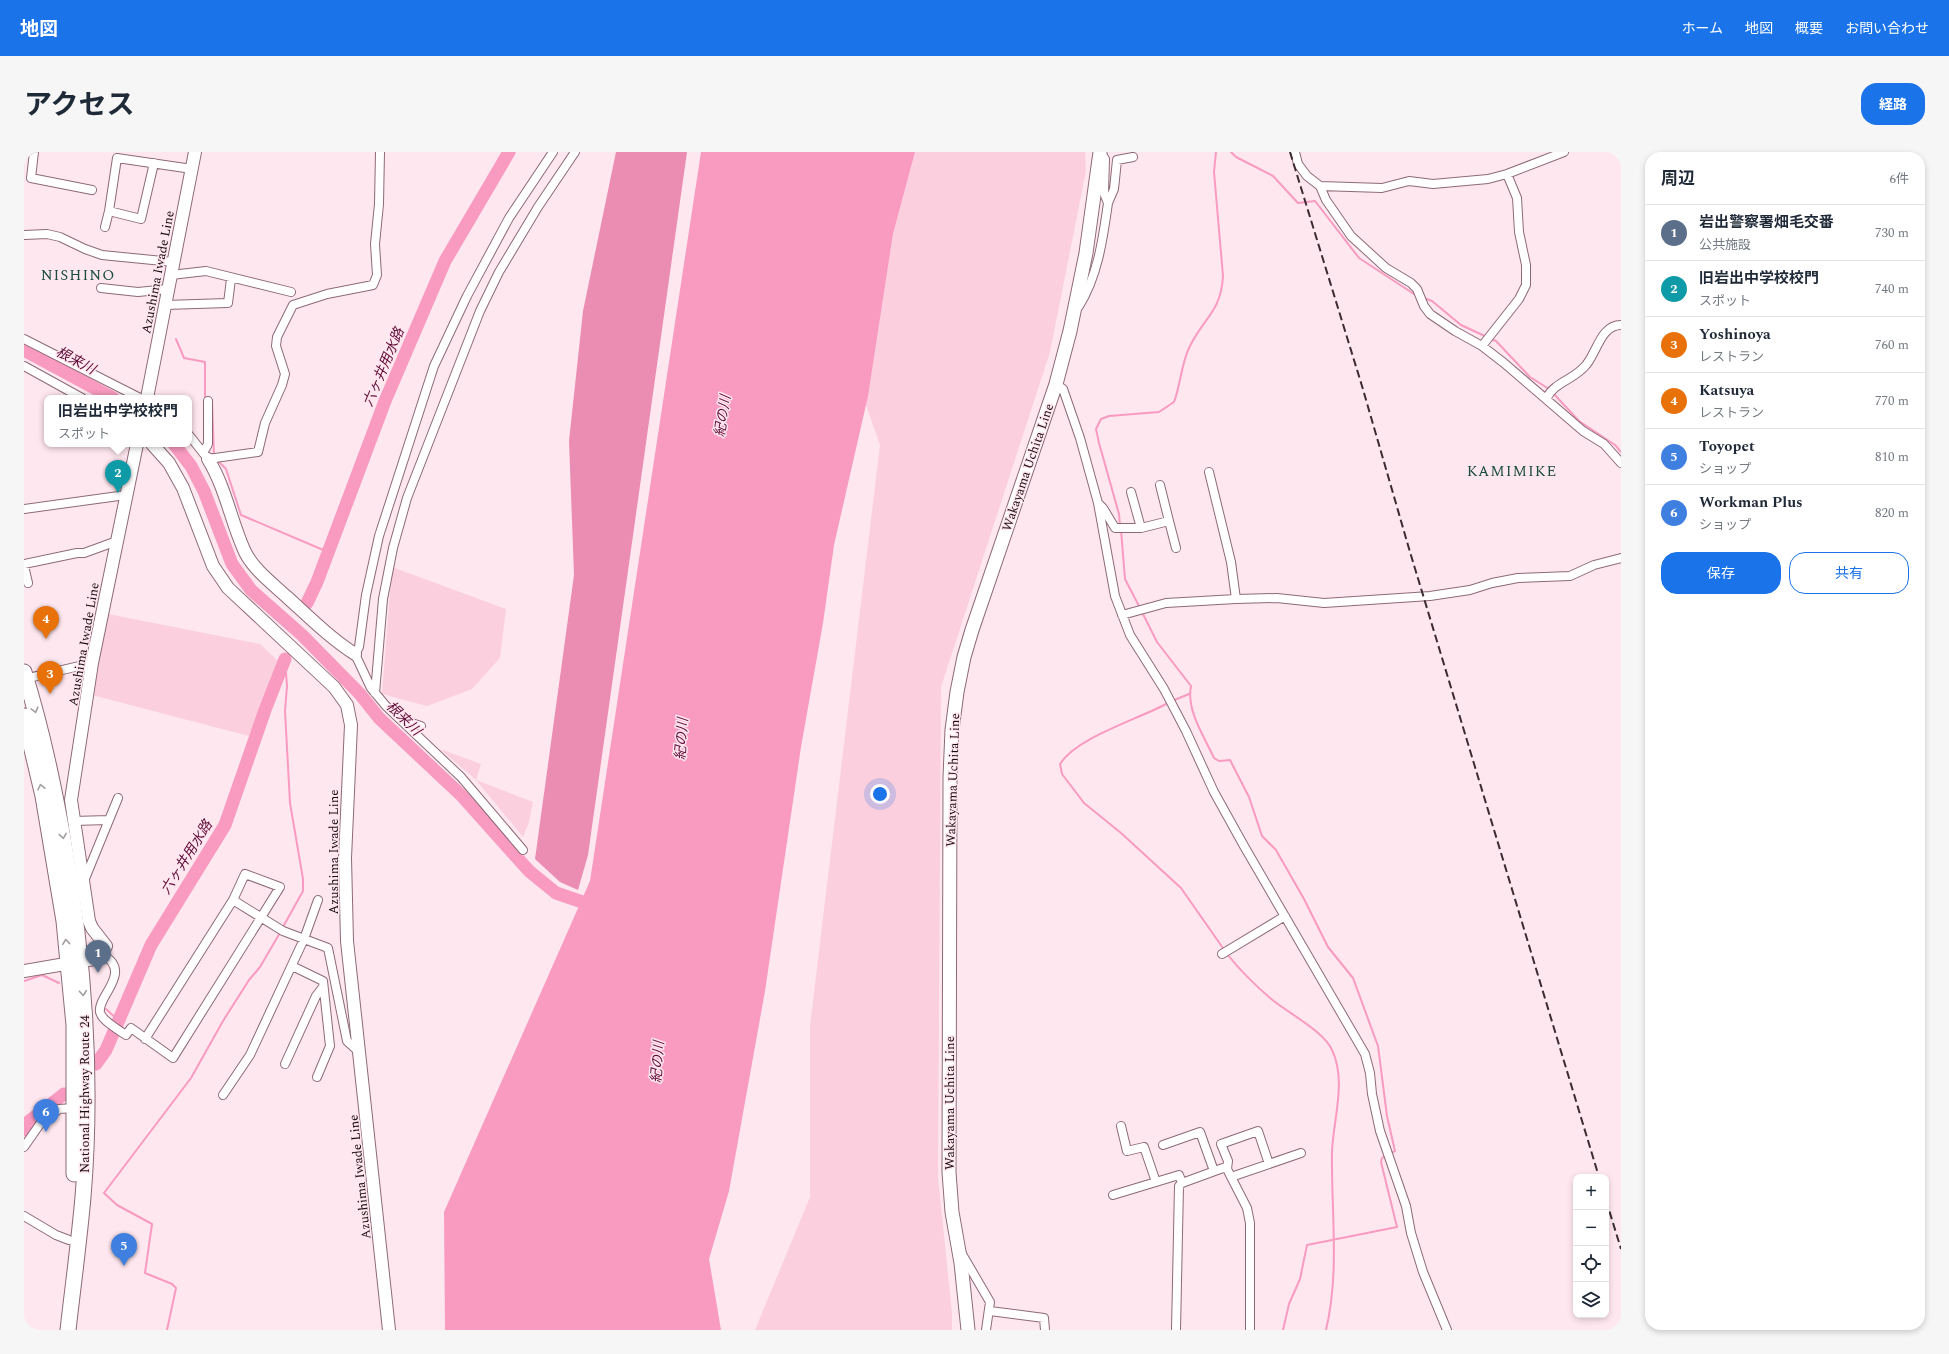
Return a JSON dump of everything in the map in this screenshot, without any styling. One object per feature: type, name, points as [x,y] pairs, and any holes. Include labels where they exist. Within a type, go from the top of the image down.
[{"type":"highway","name":"National Highway Route 24","points":[[25,676],[55,794],[70,877],[74,961],[74,1190],[57,1330]]},
{"type":"highway","name":"National Highway Route 24","points":[[24,716],[46,811],[85,1023],[86,1107],[83,1196],[68,1330]]},
{"type":"main road","name":"Azushima Iwade Line","points":[[148,395],[195,152]]},
{"type":"main road","name":"Wakayama Uchita Line","points":[[968,1330],[968,1313],[952,1212],[949,1172],[950,777],[952,730],[957,692],[972,630],[1056,384],[1075,307],[1086,253],[1100,152]]},
{"type":"main road","name":"Azushima Iwade Line","points":[[102,954],[106,946],[92,928],[89,921],[71,800],[92,662],[137,447]]},
{"type":"main road","name":"Azushima Iwade Line","points":[[155,447],[169,463],[183,488],[213,566],[228,588],[334,687],[347,705],[351,725],[345,858],[347,933],[389,1330]]},
{"type":"main road","points":[[205,456],[216,473],[246,553],[255,566],[321,628],[355,654]]},
{"type":"main road","points":[[24,971],[94,958],[102,954]]},
{"type":"street","points":[[34,152],[31,178],[92,190]]},
{"type":"street","points":[[205,456],[258,452],[265,423],[282,385],[285,374],[276,346],[276,337],[293,305],[327,294],[373,285],[377,276],[375,244],[379,204],[380,152]]},
{"type":"street","points":[[523,850],[461,777],[375,693],[355,654],[359,647],[366,595],[379,536],[434,366],[467,296],[509,218],[553,152]]},
{"type":"street","points":[[375,693],[383,599],[393,548],[407,498],[480,311],[503,265],[538,207],[575,152]]},
{"type":"street","points":[[1100,152],[1105,159],[1104,193],[1108,203]]},
{"type":"street","points":[[1295,152],[1298,164],[1306,176],[1320,186],[1326,200],[1351,236],[1386,268],[1418,289],[1424,306],[1430,314],[1455,331],[1482,346],[1583,431],[1604,444],[1621,463]]},
{"type":"street","points":[[1320,186],[1382,188],[1408,180],[1433,184],[1488,179],[1507,174],[1564,152]]},
{"type":"street","points":[[1075,307],[1079,306],[1084,299],[1098,261],[1108,203],[1114,189],[1118,160],[1133,157]]},
{"type":"street","points":[[105,226],[117,158],[192,169]]},
{"type":"street","points":[[108,211],[141,219],[154,163]]},
{"type":"street","points":[[1482,346],[1519,299],[1526,285],[1527,275],[1519,232],[1517,198],[1507,174]]},
{"type":"street","points":[[24,235],[47,234],[60,237],[102,255],[173,262]]},
{"type":"street","points":[[171,275],[206,271],[291,292]]},
{"type":"street","points":[[165,305],[228,303],[231,278]]},
{"type":"street","points":[[101,288],[138,292],[168,290]]},
{"type":"street","points":[[1546,399],[1554,387],[1576,376],[1582,370],[1608,329],[1613,325],[1621,326]]},
{"type":"street","points":[[24,339],[134,395]]},
{"type":"street","points":[[24,366],[77,395]]},
{"type":"street","points":[[1056,384],[1063,389],[1070,408],[1098,503],[1115,596],[1126,614],[1130,635],[1164,689],[1186,731],[1214,792],[1284,916],[1365,1054],[1370,1073],[1372,1094],[1380,1131],[1406,1206],[1411,1232],[1424,1272],[1447,1330]]},
{"type":"street","points":[[205,456],[208,444],[208,401]]},
{"type":"street","points":[[192,439],[205,456]]},
{"type":"street","points":[[1209,472],[1231,562],[1236,599]]},
{"type":"street","points":[[1160,485],[1176,548]]},
{"type":"street","points":[[1131,492],[1141,528]]},
{"type":"street","points":[[24,509],[126,495]]},
{"type":"street","points":[[1098,503],[1103,508],[1115,528],[1141,528],[1169,521]]},
{"type":"street","points":[[28,583],[24,565],[76,553],[84,553],[117,541]]},
{"type":"street","points":[[1126,614],[1166,604],[1236,599],[1278,598],[1324,603],[1424,597],[1470,590],[1492,583],[1518,578],[1570,576],[1594,565],[1621,558]]},
{"type":"street","points":[[25,676],[92,662]]},
{"type":"street","points":[[401,720],[421,726]]},
{"type":"street","points":[[83,884],[118,798]]},
{"type":"street","points":[[73,821],[109,820]]},
{"type":"street","points":[[102,954],[110,959],[115,970],[112,986],[101,1006],[100,1012],[104,1018],[126,1035],[131,1028],[145,1039],[173,1058],[280,887],[245,874],[233,900],[145,1039]]},
{"type":"street","points":[[233,900],[262,917],[280,930],[328,948],[332,973],[348,1041],[359,1052]]},
{"type":"street","points":[[223,1095],[250,1055],[304,939],[318,900]]},
{"type":"street","points":[[1222,954],[1284,916]]},
{"type":"street","points":[[292,966],[322,981],[330,1046],[317,1077]]},
{"type":"street","points":[[285,1064],[316,996],[323,987]]},
{"type":"street","points":[[24,1147],[40,1124],[58,1109],[74,1108]]},
{"type":"street","points":[[1121,1126],[1127,1151],[1144,1147],[1156,1182]]},
{"type":"street","points":[[1250,1330],[1250,1224],[1247,1208],[1227,1169],[1228,1161],[1222,1144],[1258,1131],[1269,1164]]},
{"type":"street","points":[[1163,1145],[1200,1132],[1214,1171]]},
{"type":"street","points":[[1232,1177],[1301,1153]]},
{"type":"street","points":[[1176,1330],[1179,1186],[1182,1183],[1214,1171],[1223,1168],[1227,1169]]},
{"type":"street","points":[[1113,1195],[1179,1175],[1182,1183]]},
{"type":"street","points":[[24,1216],[56,1235],[69,1240]]},
{"type":"street","points":[[959,1253],[964,1255],[990,1302],[990,1311],[986,1330]]},
{"type":"street","points":[[990,1311],[1044,1318],[1045,1330]]},
{"type":"shaded area","points":[[616,152],[687,152],[588,855],[578,890],[560,882],[535,859],[574,575],[569,441],[583,311]]},
{"type":"shaded area","points":[[915,152],[1085,152],[1086,171],[1050,352],[941,687],[938,1177],[952,1313],[952,1330],[755,1330],[810,1197],[810,1026],[880,445],[866,405],[893,234]]},
{"type":"shaded area","points":[[392,567],[506,609],[500,658],[472,689],[427,706],[382,694]]},
{"type":"shaded area","points":[[108,614],[260,644],[279,662],[249,736],[92,695]]},
{"type":"shaded area","points":[[440,749],[481,764],[476,780]]},
{"type":"shaded area","points":[[476,780],[533,802],[529,822],[523,837]]},
{"type":"water","name":"紀の川","points":[[701,152],[915,152],[893,234],[868,396],[834,545],[823,623],[801,747],[765,991],[729,1191],[709,1259],[721,1330],[445,1330],[444,1212],[590,881]]},
{"type":"waterway","name":"六ヶ井用水路","points":[[307,603],[317,582],[385,401],[445,261],[509,152]]},
{"type":"waterway","points":[[1120,526],[1119,514],[1096,429],[1101,419],[1109,416],[1159,412],[1174,402],[1187,353],[1195,336],[1211,314],[1222,288],[1223,276],[1214,172],[1216,152]]},
{"type":"waterway","points":[[1231,152],[1236,157],[1273,176],[1298,203],[1315,201],[1359,258],[1417,296]]},
{"type":"waterway","points":[[1424,298],[1432,301],[1461,325],[1487,337]]},
{"type":"waterway","points":[[176,339],[184,358],[205,362],[205,399],[212,400],[214,456]]},
{"type":"waterway","points":[[1491,339],[1496,341],[1530,377],[1549,389]]},
{"type":"waterway","name":"根来川","points":[[24,350],[107,395]]},
{"type":"waterway","points":[[1552,392],[1579,421],[1615,445],[1621,452]]},
{"type":"waterway","name":"根来川","points":[[176,447],[191,466],[204,491],[232,564],[251,590],[302,635],[360,694],[379,718],[461,795],[529,871],[556,893],[597,907]]},
{"type":"waterway","points":[[217,460],[226,469],[241,515],[328,552]]},
{"type":"waterway","points":[[1121,530],[1125,579],[1140,608]]},
{"type":"waterway","points":[[1142,612],[1157,642],[1191,686],[1190,695],[1193,714],[1214,758],[1219,761],[1230,760],[1249,797],[1262,836],[1276,850],[1304,899],[1328,947],[1353,978],[1378,1046],[1387,1116],[1395,1151],[1391,1153]]},
{"type":"waterway","points":[[283,927],[303,891],[303,879],[290,803],[285,711],[287,686],[285,659]]},
{"type":"waterway","name":"六ヶ井用水路","points":[[96,1064],[106,1050],[151,945],[225,825],[265,710],[285,659]]},
{"type":"waterway","points":[[1172,701],[1189,694]]},
{"type":"waterway","points":[[1168,703],[1110,729],[1080,745],[1068,754],[1060,764],[1062,774],[1084,803],[1121,833],[1181,888],[1225,951]]},
{"type":"waterway","points":[[167,1330],[176,1288],[172,1284],[145,1273],[152,1224],[117,1205],[104,1193],[191,1078],[223,1021],[249,980],[260,967],[281,931]]},
{"type":"waterway","points":[[1227,954],[1247,977],[1270,998],[1321,1036],[1328,1043],[1336,1062],[1339,1087],[1332,1152],[1334,1264],[1333,1286],[1326,1330]]},
{"type":"waterway","points":[[24,981],[42,975],[59,983]]},
{"type":"waterway","points":[[106,1009],[118,1020]]},
{"type":"waterway","name":"六ヶ井用水路","points":[[24,1130],[27,1123],[64,1094]]},
{"type":"waterway","points":[[1283,1330],[1289,1304],[1300,1279],[1307,1245],[1397,1227],[1381,1162],[1382,1158],[1387,1155]]},
{"type":"railway","points":[[1290,152],[1362,386],[1410,552],[1598,1174]]},
{"type":"railway","points":[[1609,1210],[1621,1249]]},
{"type":"place","name":"旧岩出中学校校門","points":[[118,493]]},
{"type":"place","name":"Katsuya","points":[[46,639]]},
{"type":"place","name":"Yoshinoya","points":[[50,694]]},
{"type":"place","name":"岩出警察署畑毛交番","points":[[98,973]]},
{"type":"place","name":"Workman Plus","points":[[46,1132]]},
{"type":"place","name":"Toyopet","points":[[124,1266]]},
{"type":"district","name":"NISHINO","points":[[78,275]]},
{"type":"district","name":"KAMIMIKE","points":[[1512,471]]}]
